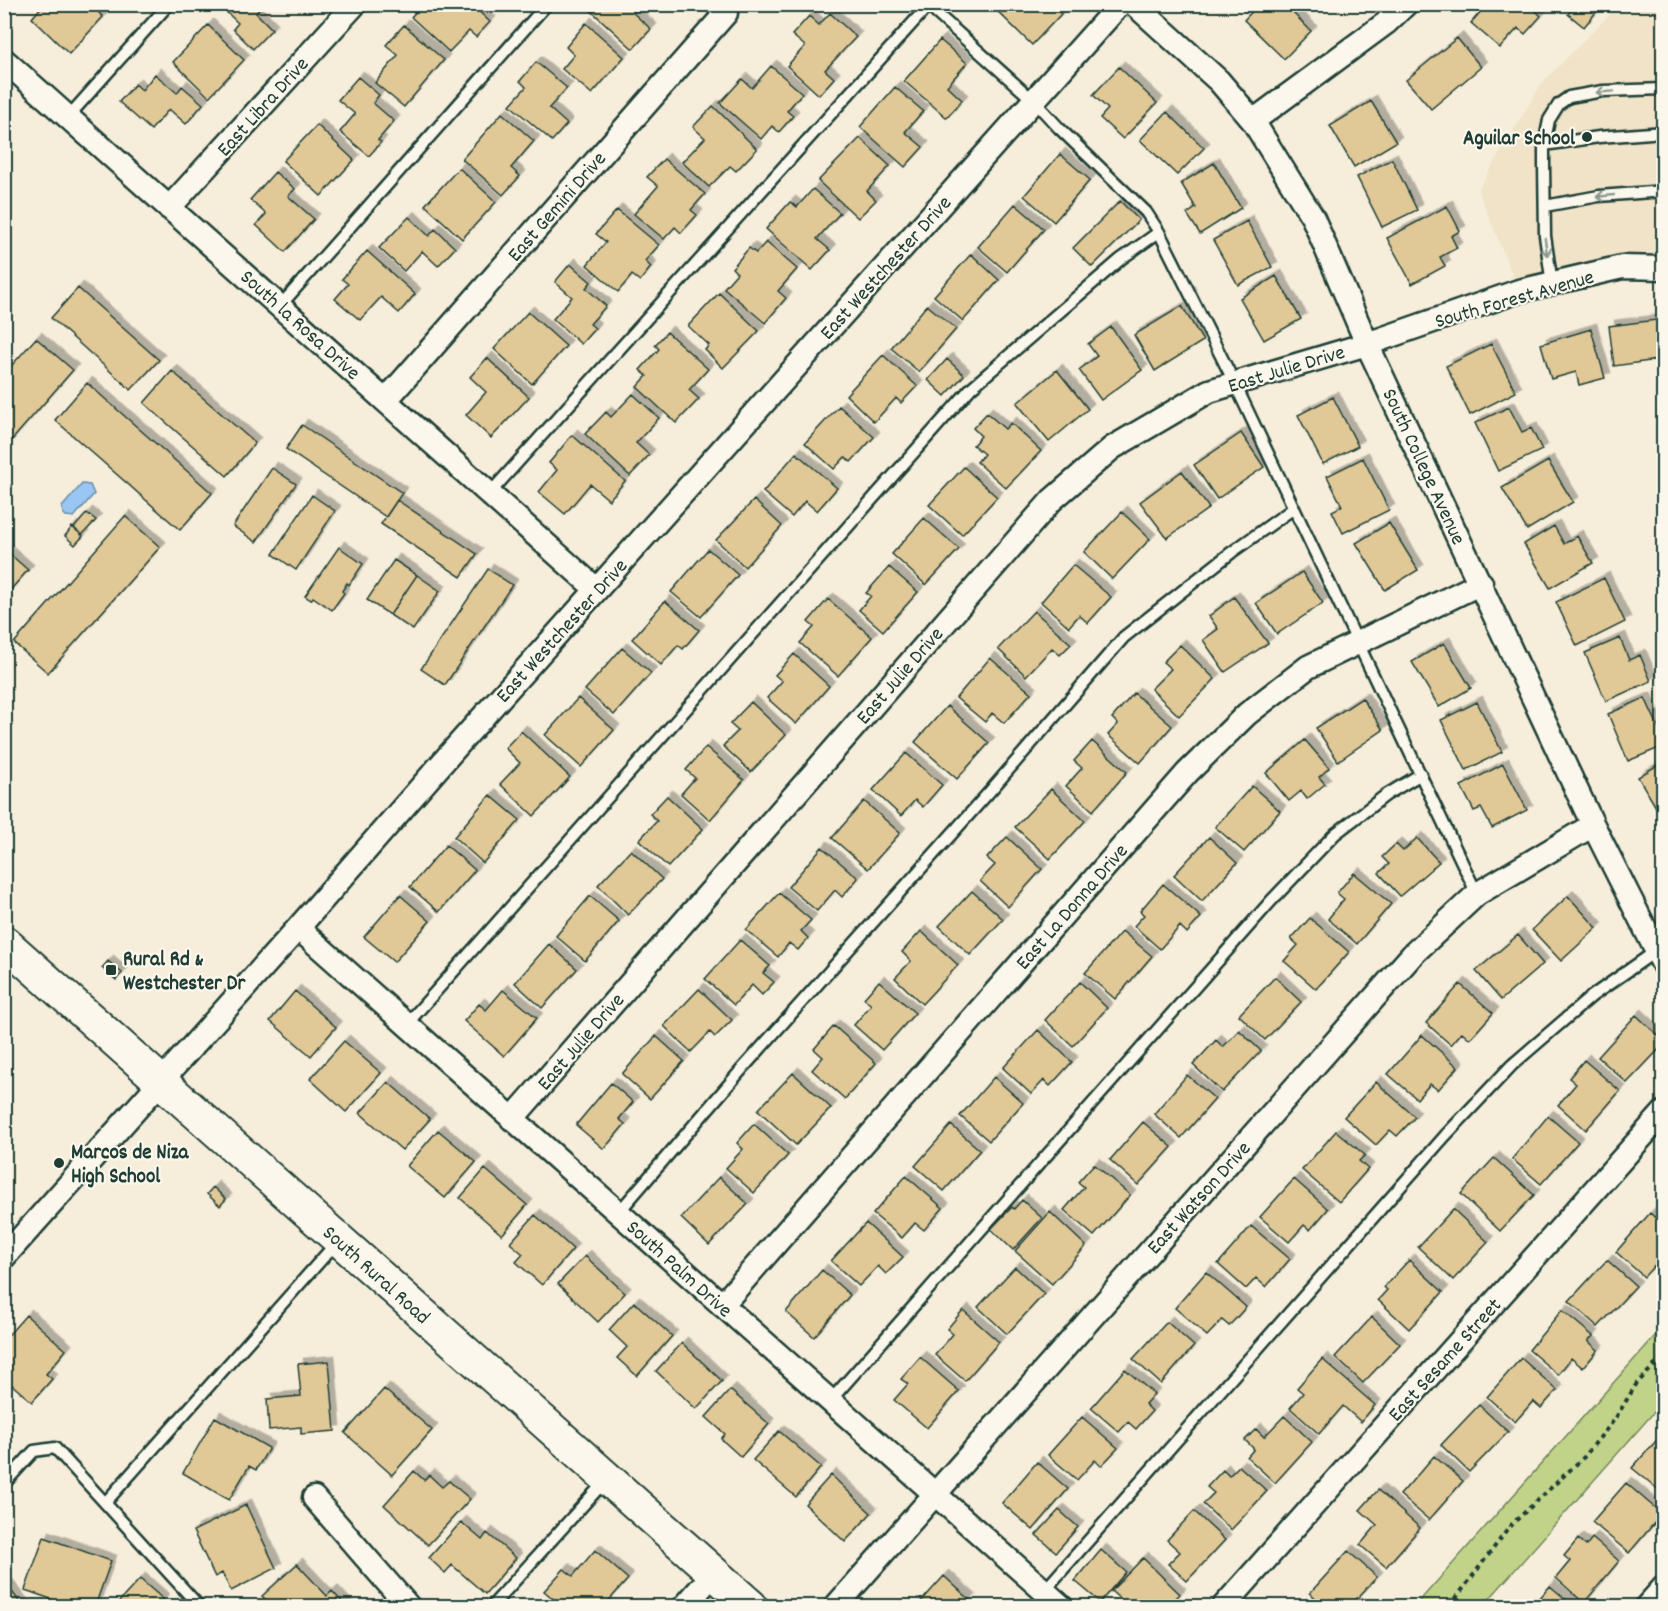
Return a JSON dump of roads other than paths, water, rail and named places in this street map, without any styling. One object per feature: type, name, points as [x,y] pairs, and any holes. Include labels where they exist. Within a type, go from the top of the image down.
[{"type":"main road","name":"South Rural Road","points":[[4,942],[751,1606]]},
{"type":"street","name":"East Libra Drive","points":[[170,208],[355,4]]},
{"type":"street","name":"East Westchester Drive","points":[[4,1257],[1120,4]]},
{"type":"street","name":"South College Avenue","points":[[1134,4],[1219,81],[1253,121],[1313,218],[1367,344],[1593,825],[1660,958]]},
{"type":"street","points":[[1253,121],[1386,23],[1406,4]]},
{"type":"street","name":"East Gemini Drive","points":[[386,400],[722,9]]},
{"type":"street","name":"South la Rosa Drive","points":[[4,60],[597,589]]},
{"type":"street","name":"South Forest Avenue","points":[[1367,344],[1520,291],[1622,267],[1664,268]]},
{"type":"street","name":"East Julie Drive","points":[[512,1119],[1052,500],[1112,448],[1209,391],[1367,344]]},
{"type":"street","name":"East La Donna Drive","points":[[722,1305],[1187,773],[1247,714],[1308,667],[1481,583]]},
{"type":"street","name":"East Watson Drive","points":[[836,1606],[1414,953],[1477,894],[1593,825]]},
{"type":"street","name":"South Palm Drive","points":[[298,928],[1061,1606]]},
{"type":"street","name":"East Sesame Street","points":[[1224,1606],[1664,1112]]},
{"type":"street","points":[[314,1498],[408,1606]]},
{"type":"street","points":[[685,1606],[714,1573]]},
{"type":"street","points":[[1647,1606],[1664,1587]]},
{"type":"lane","points":[[68,117],[170,4]]},
{"type":"lane","points":[[280,306],[547,4]]},
{"type":"lane","points":[[490,493],[927,5],[1034,101],[1146,212],[1159,232],[1235,384],[1477,894]]},
{"type":"lane","points":[[1552,284],[1545,236],[1544,145],[1549,120],[1559,104],[1569,97],[1603,91],[1664,89]]},
{"type":"lane","points":[[1544,145],[1599,137],[1664,132]]},
{"type":"lane","points":[[1545,206],[1599,196],[1664,191]]},
{"type":"lane","points":[[406,1025],[970,388],[1121,259],[1159,232]]},
{"type":"lane","points":[[618,1213],[1124,637],[1232,552],[1294,508]]},
{"type":"lane","points":[[830,1401],[1271,901],[1335,834],[1386,795],[1420,774]]},
{"type":"lane","points":[[1044,1592],[1445,1136],[1512,1065],[1592,996],[1660,958]]},
{"type":"lane","points":[[105,1503],[339,1240]]},
{"type":"lane","points":[[4,1484],[34,1451],[55,1448],[199,1606]]},
{"type":"lane","points":[[492,1606],[607,1478]]},
{"type":"water","points":[[82,484],[90,485],[94,494],[74,517],[66,516],[62,507]]},
{"type":"place","name":"Aguilar School","points":[[1587,137]]},
{"type":"place","name":"Rural Rd & Westchester Dr","points":[[111,970]]},
{"type":"place","name":"Marcos de Niza High School","points":[[59,1163]]}]
